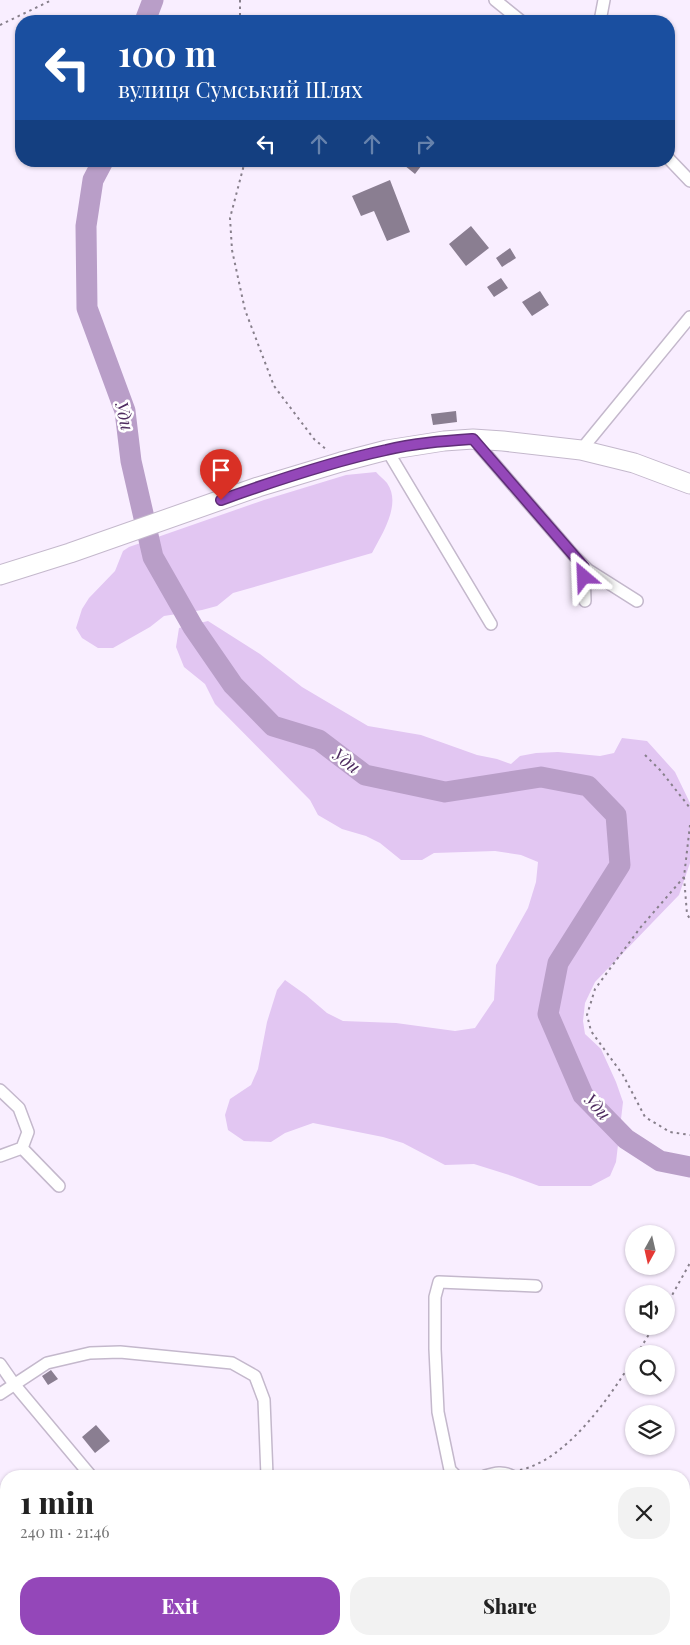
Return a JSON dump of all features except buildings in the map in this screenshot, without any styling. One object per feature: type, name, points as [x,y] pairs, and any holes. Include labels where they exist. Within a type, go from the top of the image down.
[{"type":"main road","points":[[0,575],[70,553],[258,487],[386,450],[444,441],[473,439],[547,445],[581,450],[634,463],[690,484]]},
{"type":"street","points":[[495,0],[514,15]]},
{"type":"street","points":[[601,15],[604,0]]},
{"type":"street","points":[[675,165],[690,181]]},
{"type":"street","points":[[581,450],[690,317]]},
{"type":"street","points":[[473,439],[584,567],[637,601]]},
{"type":"street","points":[[386,450],[491,624]]},
{"type":"street","points":[[584,567],[585,601]]},
{"type":"street","points":[[0,1090],[19,1108],[28,1132],[22,1148],[0,1156]]},
{"type":"street","points":[[22,1148],[59,1186]]},
{"type":"street","points":[[450,1470],[438,1412],[434,1318],[435,1297],[439,1282],[536,1286]]},
{"type":"street","points":[[0,1394],[47,1363],[90,1353],[120,1352],[232,1363],[255,1376],[264,1400],[267,1470]]},
{"type":"street","points":[[0,1364],[14,1384],[86,1470]]},
{"type":"path","points":[[21,15],[52,0]]},
{"type":"path","points":[[240,0],[240,15]]},
{"type":"path","points":[[0,25],[15,18]]},
{"type":"path","points":[[243,167],[230,218],[232,250],[245,310],[274,386],[314,439],[341,462]]},
{"type":"path","points":[[645,755],[661,771],[690,808]]},
{"type":"path","points":[[690,825],[684,877],[687,914],[690,919]]},
{"type":"path","points":[[684,877],[640,928],[595,990],[587,1015],[592,1031],[623,1075],[645,1117],[670,1132],[690,1134]]},
{"type":"path","points":[[675,1290],[690,1263]]},
{"type":"path","points":[[523,1470],[530,1468],[552,1454],[580,1432],[625,1373]]},
{"type":"shaded area","points":[[376,472],[387,483],[391,491],[392,500],[389,519],[372,553],[233,593],[217,606],[164,616],[150,627],[113,648],[98,648],[82,638],[76,628],[82,609],[89,598],[115,571],[123,551],[129,547],[264,500],[346,475]]},
{"type":"shaded area","points":[[208,621],[260,654],[302,687],[368,726],[421,735],[477,755],[511,764],[520,756],[536,753],[558,752],[600,756],[614,753],[622,738],[647,741],[675,772],[690,803],[690,863],[679,895],[595,982],[585,1003],[583,1021],[585,1034],[601,1049],[623,1102],[616,1162],[610,1176],[591,1186],[539,1186],[474,1164],[445,1165],[403,1143],[383,1137],[313,1123],[285,1133],[271,1142],[244,1141],[228,1130],[225,1115],[230,1099],[251,1085],[258,1069],[267,1022],[277,990],[285,980],[327,1013],[343,1021],[396,1023],[455,1031],[475,1028],[494,1000],[496,965],[528,908],[536,882],[538,862],[521,855],[495,851],[434,853],[422,860],[401,860],[380,843],[366,836],[342,829],[318,815],[310,800],[215,704],[205,684],[184,667],[176,647],[179,628]]},
{"type":"waterway","name":"Уди","points":[[147,15],[153,0]]},
{"type":"waterway","name":"Уди","points":[[100,167],[93,180],[86,226],[87,308],[125,411],[131,461],[153,557],[193,627],[233,685],[273,726],[319,740],[365,775],[445,792],[541,777],[588,786],[616,815],[620,865],[558,963],[548,1014],[583,1095],[626,1139],[660,1161],[690,1167]]},
{"type":"route","points":[[221,500],[258,487],[386,450],[444,441],[473,439],[584,567],[584,577]]}]
